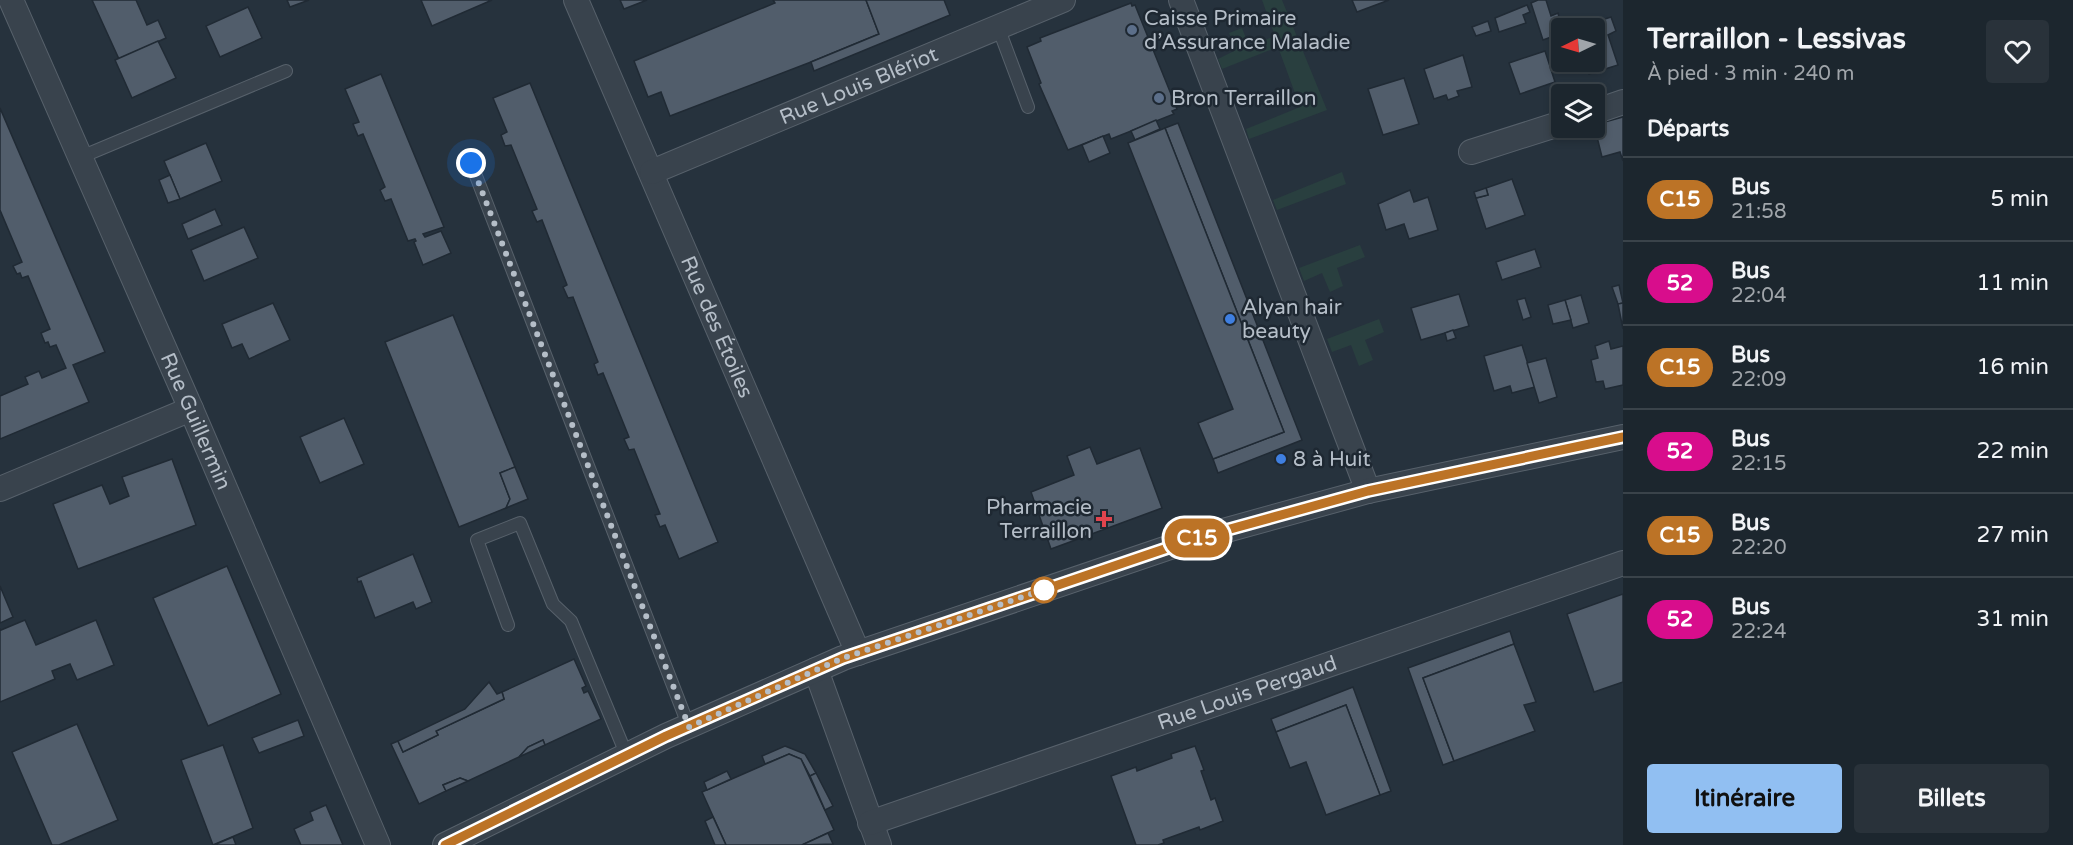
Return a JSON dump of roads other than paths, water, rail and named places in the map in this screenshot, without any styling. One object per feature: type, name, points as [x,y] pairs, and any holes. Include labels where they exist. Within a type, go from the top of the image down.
[{"type":"street","name":"Rue des Étoiles","points":[[576,0],[858,653]]},
{"type":"street","name":"Rue Louis Blériot","points":[[652,172],[1063,0]]},
{"type":"street","points":[[1181,0],[1368,491]]},
{"type":"street","name":"Rue Guillermin","points":[[13,4],[192,410],[378,845]]},
{"type":"street","points":[[1605,108],[1623,102]]},
{"type":"street","points":[[1471,152],[1551,127]]},
{"type":"street","points":[[0,489],[192,410]]},
{"type":"street","points":[[445,845],[689,727],[858,653],[1194,539],[1368,491],[1623,437]]},
{"type":"street","name":"Rue Louis Pergaud","points":[[870,823],[1623,563]]},
{"type":"street","points":[[816,670],[879,845]]},
{"type":"lane","points":[[998,27],[1028,106]]},
{"type":"lane","points":[[81,157],[286,71]]},
{"type":"lane","points":[[471,163],[689,727]]},
{"type":"lane","points":[[508,625],[477,540],[520,523],[553,604],[571,621],[627,756]]},
{"type":"place","name":"Caisse Primaire d’Assurance Maladie","points":[[1132,30]]},
{"type":"place","name":"Bron Terraillon","points":[[1159,98]]},
{"type":"place","name":"Alyan hair beauty","points":[[1230,319]]},
{"type":"place","name":"8 à Huit","points":[[1281,459]]},
{"type":"place","name":"Pharmacie Terraillon","points":[[1104,519]]}]
